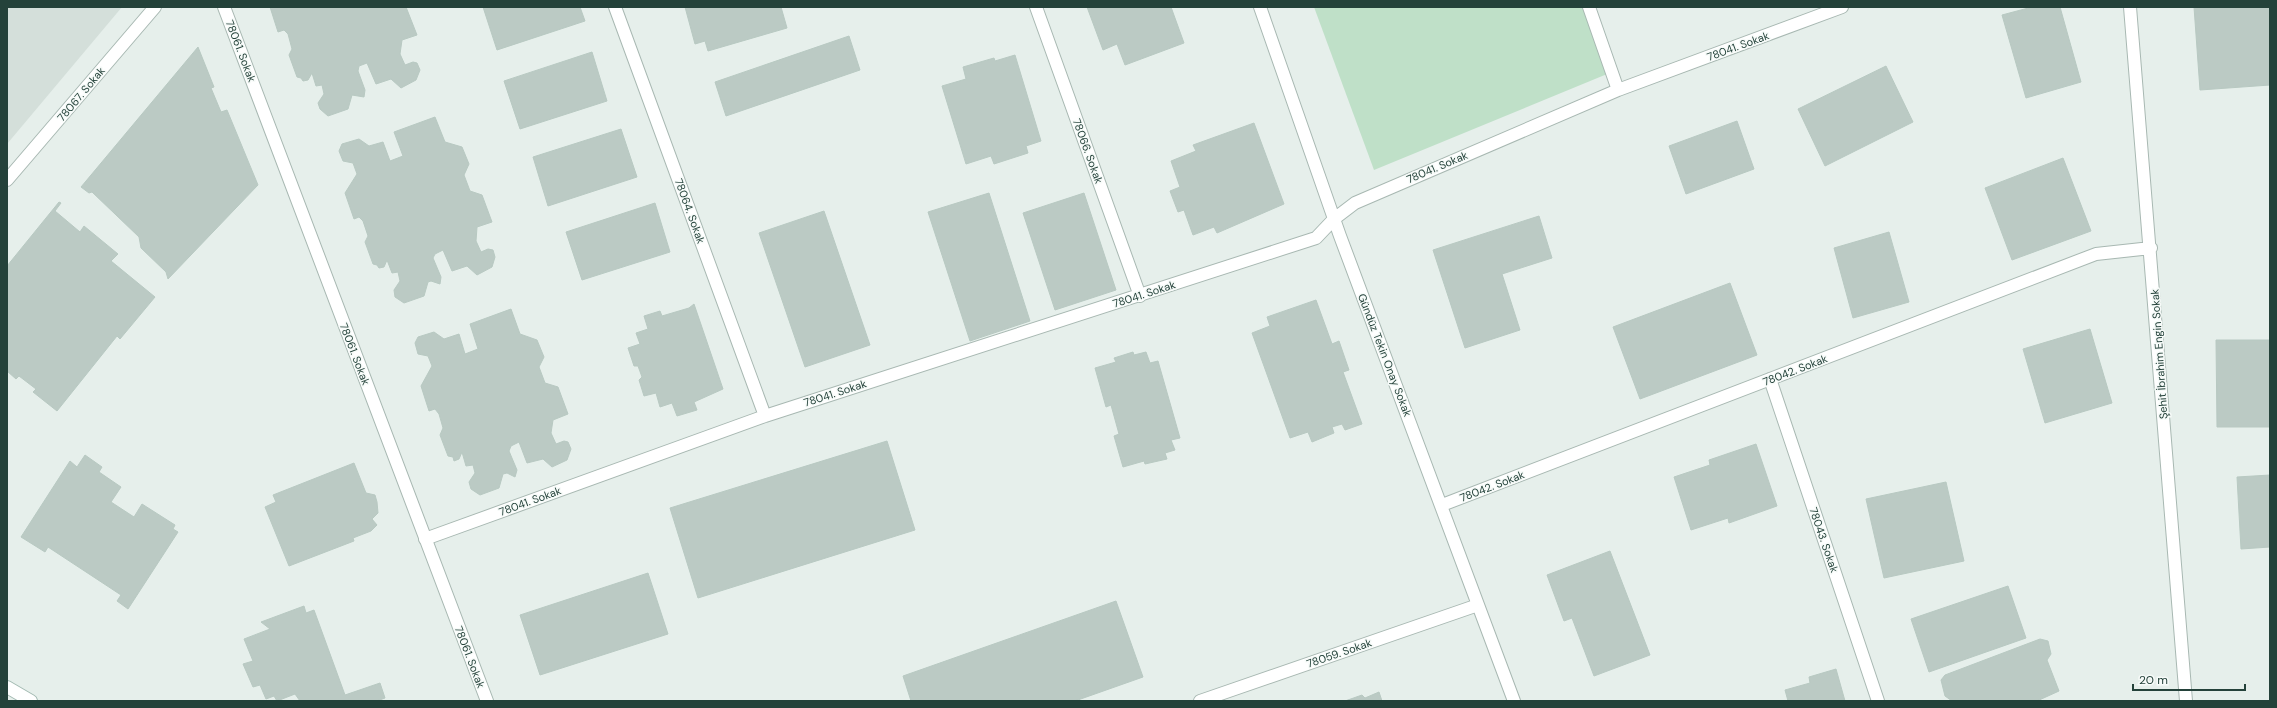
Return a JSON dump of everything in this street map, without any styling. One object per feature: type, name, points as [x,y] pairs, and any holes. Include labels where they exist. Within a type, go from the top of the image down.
[{"type":"street","name":"78067. Sokak","points":[[7,180],[155,7]]},
{"type":"street","name":"78061. Sokak","points":[[224,7],[487,701]]},
{"type":"street","name":"78064. Sokak","points":[[615,7],[765,416]]},
{"type":"street","name":"78066. Sokak","points":[[1036,7],[1140,296]]},
{"type":"street","name":"Gündüz Tekin Onay Sokak","points":[[1260,7],[1334,219],[1514,701]]},
{"type":"street","points":[[1589,7],[1618,90]]},
{"type":"street","name":"78041. Sokak","points":[[425,539],[765,416],[1316,238],[1334,219],[1354,203],[1618,90],[1842,7]]},
{"type":"street","name":"Şehit İbrahim Engin Sokak","points":[[2130,7],[2151,248],[2186,701]]},
{"type":"street","name":"78042. Sokak","points":[[1442,505],[2096,254],[2151,248]]},
{"type":"street","name":"78043. Sokak","points":[[1770,379],[1878,701]]},
{"type":"street","name":"78059. Sokak","points":[[1200,701],[1478,605]]},
{"type":"street","points":[[7,687],[31,701]]},
{"type":"shaded area","points":[[7,7],[122,7],[7,144]]},
{"type":"green space","points":[[1314,7],[1587,7],[1612,72],[1374,170]]},
{"type":"building","points":[[270,7],[406,7],[417,35],[402,40],[400,54],[405,65],[413,62],[417,63],[420,70],[416,80],[401,88],[391,79],[376,84],[367,63],[359,66],[358,71],[365,90],[364,97],[352,95],[348,109],[328,116],[320,109],[318,103],[324,94],[322,85],[316,86],[312,73],[308,80],[303,81],[301,78],[297,77],[289,55],[292,49],[288,34],[284,30],[278,32]]},
{"type":"building","points":[[483,7],[580,7],[585,21],[497,50]]},
{"type":"building","points":[[685,7],[781,7],[787,28],[708,51],[705,41],[695,44]]},
{"type":"building","points":[[1087,7],[1171,7],[1184,43],[1125,65],[1117,44],[1103,50]]},
{"type":"building","points":[[2032,7],[2060,7],[2081,82],[2026,98],[2002,15]]},
{"type":"building","points":[[2194,7],[2270,7],[2270,85],[2200,90]]},
{"type":"building","points":[[849,36],[860,70],[726,116],[715,82]]},
{"type":"building","points":[[198,47],[214,87],[211,88],[221,112],[227,110],[258,185],[168,279],[166,272],[141,248],[139,237],[92,192],[89,193],[81,187]]},
{"type":"building","points":[[592,52],[607,101],[520,129],[504,81]]},
{"type":"building","points":[[1015,55],[1041,141],[1026,146],[1028,153],[994,164],[991,156],[966,164],[942,86],[966,79],[963,67],[994,58],[995,61]]},
{"type":"building","points":[[1886,66],[1913,122],[1825,166],[1798,109]]},
{"type":"building","points":[[435,117],[445,142],[462,147],[469,164],[464,175],[470,191],[482,195],[492,222],[477,227],[476,241],[481,252],[488,249],[493,250],[495,257],[492,267],[477,275],[467,266],[452,271],[443,250],[435,254],[433,258],[441,277],[440,284],[431,281],[428,282],[424,296],[404,303],[395,297],[394,290],[400,281],[398,272],[392,273],[387,260],[384,267],[379,268],[377,265],[373,264],[365,242],[368,236],[363,221],[359,217],[354,219],[345,193],[357,174],[353,163],[343,161],[339,151],[342,144],[359,139],[369,146],[383,142],[390,161],[403,156],[394,132]]},
{"type":"building","points":[[1737,121],[1754,169],[1686,194],[1669,146]]},
{"type":"building","points":[[1254,123],[1284,204],[1217,233],[1214,227],[1193,235],[1184,210],[1178,212],[1170,191],[1180,187],[1171,161],[1196,151],[1193,145]]},
{"type":"building","points":[[621,129],[637,177],[548,206],[533,157]]},
{"type":"building","points":[[2063,158],[2091,231],[2012,260],[1985,188]]},
{"type":"building","points":[[989,193],[1030,321],[970,341],[928,212]]},
{"type":"building","points":[[1084,193],[1116,290],[1055,310],[1023,213]]},
{"type":"building","points":[[59,202],[61,203],[55,211],[80,232],[84,226],[118,254],[111,261],[155,297],[120,339],[117,336],[57,411],[33,392],[36,389],[19,376],[16,379],[7,371],[7,266]]},
{"type":"building","points":[[655,203],[670,252],[582,280],[566,232]]},
{"type":"building","points":[[824,211],[870,345],[805,367],[759,233]]},
{"type":"building","points":[[1539,216],[1552,258],[1502,274],[1520,330],[1465,348],[1433,250]]},
{"type":"building","points":[[1889,232],[1909,302],[1853,318],[1834,248]]},
{"type":"building","points":[[1730,283],[1757,355],[1640,399],[1613,327]]},
{"type":"building","points":[[1316,300],[1332,344],[1339,341],[1349,370],[1343,372],[1362,424],[1345,430],[1342,424],[1332,427],[1334,433],[1312,442],[1308,432],[1290,438],[1252,333],[1270,326],[1267,317]]},
{"type":"building","points":[[694,304],[723,389],[694,402],[697,410],[677,416],[672,403],[660,407],[656,393],[644,396],[639,380],[642,377],[638,366],[634,366],[628,348],[640,344],[636,333],[648,329],[644,316],[660,311],[662,316],[689,308]]},
{"type":"building","points":[[511,309],[520,334],[537,340],[544,357],[539,367],[545,383],[558,387],[568,414],[553,420],[551,433],[556,444],[564,441],[568,442],[571,449],[567,460],[552,467],[543,459],[527,463],[519,442],[511,446],[509,451],[517,470],[515,477],[507,473],[503,474],[499,488],[480,495],[471,489],[469,482],[475,473],[473,465],[466,466],[462,452],[459,459],[454,461],[453,457],[448,456],[440,435],[443,428],[439,414],[435,409],[429,411],[421,386],[432,366],[428,356],[418,354],[415,343],[418,337],[434,332],[444,339],[459,334],[465,354],[478,349],[470,324]]},
{"type":"building","points":[[2090,329],[2112,403],[2045,423],[2023,349]]},
{"type":"building","points":[[2216,340],[2270,340],[2270,427],[2217,427]]},
{"type":"building","points":[[1133,352],[1134,355],[1146,352],[1150,363],[1158,361],[1180,438],[1171,440],[1175,450],[1165,453],[1167,459],[1145,464],[1144,461],[1123,467],[1114,436],[1119,434],[1111,405],[1106,407],[1095,368],[1116,362],[1114,358]]},
{"type":"building","points":[[887,441],[915,530],[698,598],[670,508]]},
{"type":"building","points":[[1756,444],[1777,506],[1729,523],[1728,518],[1691,530],[1674,477],[1710,465],[1709,460]]},
{"type":"building","points":[[85,455],[102,467],[99,472],[121,487],[111,502],[134,517],[142,504],[175,525],[173,529],[178,532],[128,609],[117,601],[121,595],[48,547],[45,552],[21,537],[70,461],[77,467]]},
{"type":"building","points":[[354,463],[366,493],[375,495],[378,513],[372,519],[377,525],[371,531],[353,538],[354,541],[289,566],[265,507],[276,502],[273,495]]},
{"type":"building","points":[[2270,475],[2270,547],[2241,549],[2237,477]]},
{"type":"building","points":[[1946,482],[1964,561],[1884,578],[1866,499]]},
{"type":"building","points":[[1610,551],[1650,655],[1594,676],[1572,618],[1564,621],[1547,575]]},
{"type":"building","points":[[648,573],[668,634],[540,675],[520,615]]},
{"type":"building","points":[[2008,586],[2026,638],[1929,672],[1911,619]]},
{"type":"building","points":[[1116,601],[1143,677],[1075,701],[911,701],[903,676]]},
{"type":"building","points":[[304,606],[306,613],[314,610],[345,695],[380,683],[385,698],[377,701],[300,701],[295,694],[277,701],[274,696],[266,699],[260,685],[253,687],[243,664],[253,661],[244,639],[270,629],[261,622]]},
{"type":"building","points":[[2040,639],[2048,641],[2051,654],[2047,660],[2059,691],[2037,701],[1952,701],[1945,696],[1941,680],[1945,675]]},
{"type":"building","points":[[1836,669],[1845,701],[1788,701],[1785,690],[1810,683],[1809,677]]},
{"type":"building","points":[[1379,692],[1382,701],[1345,701],[1362,695],[1365,698]]}]
